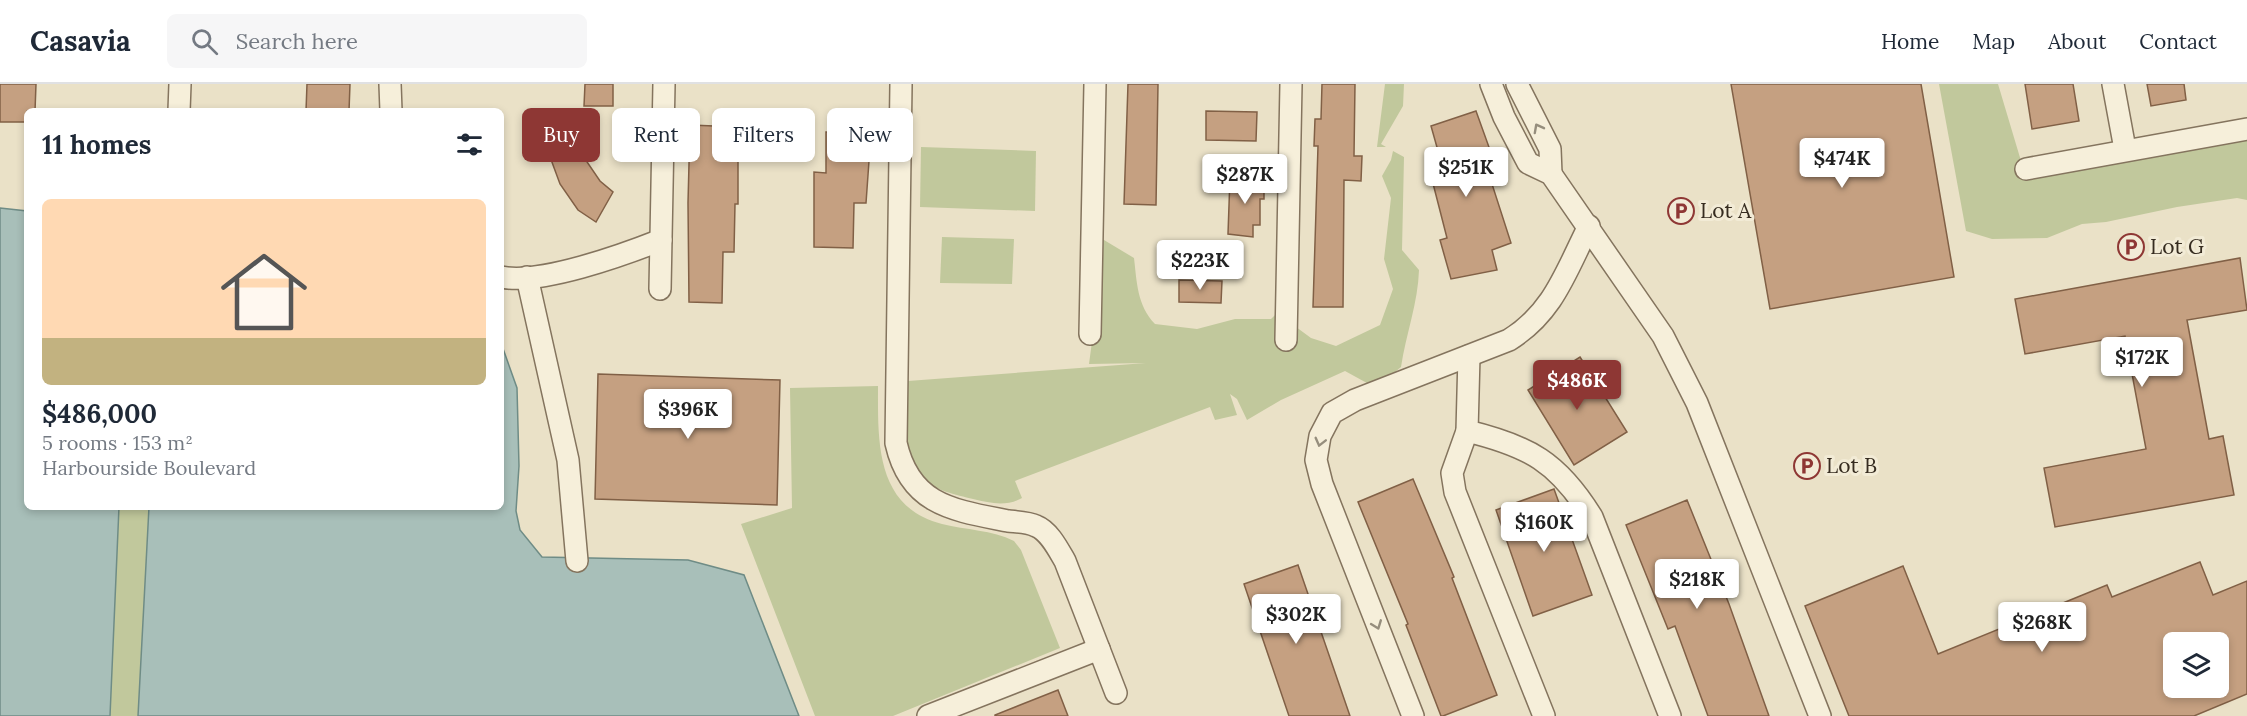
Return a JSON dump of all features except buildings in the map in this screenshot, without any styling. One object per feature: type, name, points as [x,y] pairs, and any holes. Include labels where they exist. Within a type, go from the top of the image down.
[{"type":"street","points":[[179,108],[180,84]]},
{"type":"street","points":[[390,84],[391,108]]},
{"type":"street","points":[[660,289],[664,84]]},
{"type":"street","points":[[901,84],[896,381],[896,443],[901,465],[911,483],[924,495],[944,504],[1037,526],[1054,542],[1065,561],[1116,693]]},
{"type":"street","points":[[1090,334],[1095,84]]},
{"type":"street","points":[[1286,340],[1291,84]]},
{"type":"street","points":[[1491,84],[1504,117],[1528,163],[1551,174],[1663,336],[1697,403],[1820,716]]},
{"type":"street","points":[[1517,84],[1550,149],[1551,174]]},
{"type":"street","points":[[2113,84],[2125,149]]},
{"type":"street","points":[[2026,168],[2247,129]]},
{"type":"street","points":[[1413,716],[1322,484],[1316,460],[1320,436],[1332,413],[1355,400],[1509,340],[1531,327],[1547,308],[1589,226]]},
{"type":"street","points":[[504,277],[527,277],[621,256],[661,240]]},
{"type":"street","points":[[527,277],[568,460],[577,561]]},
{"type":"street","points":[[1469,356],[1467,431],[1452,473],[1455,492],[1544,716]]},
{"type":"street","points":[[1467,431],[1525,449],[1550,464],[1574,487],[1592,517],[1670,716]]},
{"type":"street","points":[[928,716],[1099,649]]},
{"type":"green space","points":[[1385,84],[1404,84],[1403,106],[1381,144],[1386,147],[1377,147]]},
{"type":"green space","points":[[1939,84],[1998,84],[2024,171],[2247,131],[2247,200],[2237,198],[2177,207],[2106,222],[2082,224],[2047,238],[1992,239],[1966,231]]},
{"type":"green space","points":[[921,147],[1036,151],[1035,211],[920,207]]},
{"type":"green space","points":[[1393,151],[1404,157],[1402,250],[1419,270],[1401,367],[1376,388],[1345,371],[1281,400],[1247,420],[1237,399],[1230,394],[1237,415],[1215,420],[1210,407],[1015,481],[1022,498],[1010,503],[992,503],[952,494],[938,489],[921,477],[915,467],[908,444],[908,381],[1146,363],[1089,364],[1093,334],[1094,234],[1134,258],[1141,301],[1155,324],[1197,329],[1235,319],[1271,319],[1277,313],[1311,338],[1336,346],[1380,325],[1393,289],[1384,259],[1391,198],[1382,176]]},
{"type":"green space","points":[[942,237],[1014,239],[1012,284],[940,283]]},
{"type":"green space","points":[[878,386],[881,449],[892,487],[904,503],[920,515],[942,524],[988,532],[1014,541],[1021,550],[1060,648],[893,716],[815,716],[741,524],[792,508],[790,388]]},
{"type":"green space","points":[[106,510],[151,510],[139,716],[97,716]]},
{"type":"water","points":[[0,208],[24,211],[24,510],[119,510],[110,716],[0,716]]},
{"type":"water","points":[[504,351],[517,388],[519,466],[516,511],[520,530],[542,557],[688,560],[744,575],[799,716],[138,716],[149,510],[504,510]]},
{"type":"place","name":"Lot A","points":[[1681,211]]},
{"type":"place","name":"Lot G","points":[[2131,247]]},
{"type":"place","name":"Lot B","points":[[1807,466]]}]
